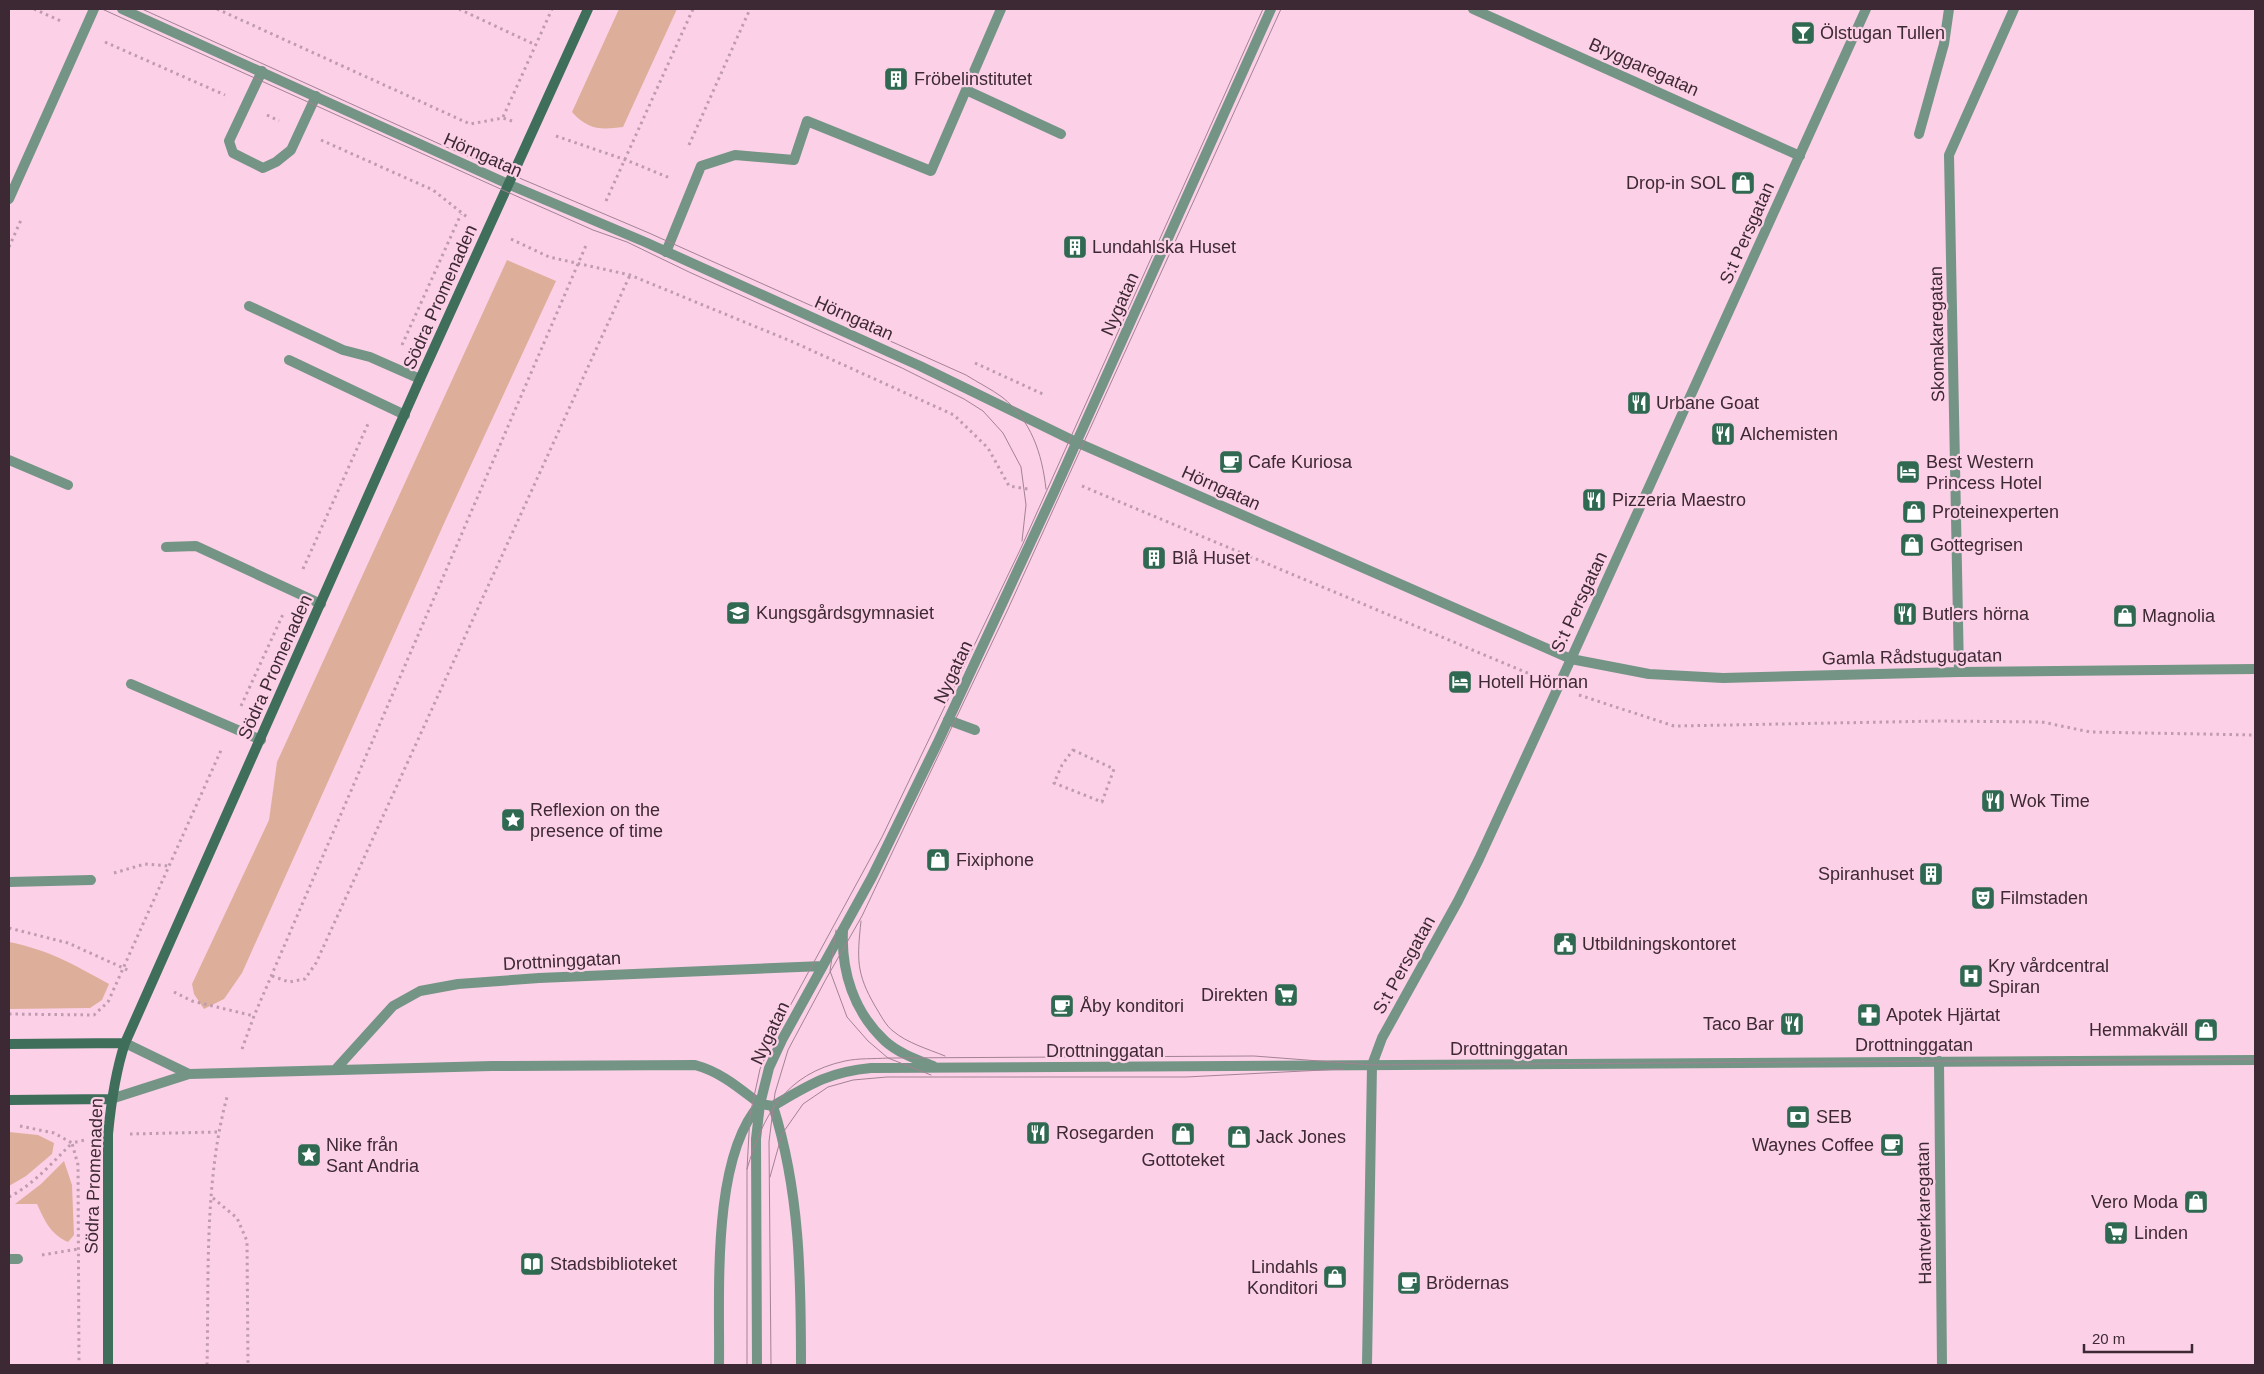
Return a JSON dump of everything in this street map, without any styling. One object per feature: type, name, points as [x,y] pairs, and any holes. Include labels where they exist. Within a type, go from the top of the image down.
[{"type":"main road","name":"Södra Promenaden","points":[[108,1365],[108,1147],[111,1099],[125,1043],[420,379],[588,9]]},
{"type":"main road","points":[[9,1044],[125,1043]]},
{"type":"main road","points":[[9,1100],[111,1099]]},
{"type":"street","points":[[9,199],[94,9]]},
{"type":"street","name":"Hörngatan","points":[[122,9],[508,184],[666,252],[920,366],[1076,442],[1571,659]]},
{"type":"street","points":[[666,252],[701,166],[735,155],[794,160],[807,121],[931,171],[1001,9]]},
{"type":"street","name":"Nygatan","points":[[757,1365],[756,1139],[760,1104],[773,1061],[894,832],[948,720],[1076,442],[1271,9]]},
{"type":"street","name":"Bryggaregatan","points":[[1474,9],[1800,156]]},
{"type":"street","name":"S:t Persgatan","points":[[1367,1365],[1371,1066],[1382,1038],[1458,901],[1571,659],[1866,9]]},
{"type":"street","points":[[1919,134],[1944,44],[1950,9]]},
{"type":"street","name":"Skomakaregatan","points":[[1959,672],[1950,155],[2014,9]]},
{"type":"street","points":[[262,71],[229,141],[233,153],[263,168],[276,162],[291,150],[316,96]]},
{"type":"street","points":[[966,90],[1062,134]]},
{"type":"street","points":[[249,306],[343,350],[370,357],[420,379]]},
{"type":"street","points":[[289,360],[405,414]]},
{"type":"street","points":[[9,460],[68,485]]},
{"type":"street","points":[[166,546],[196,546],[321,604]]},
{"type":"street","name":"Gamla Rådstugugatan","points":[[1571,659],[1649,674],[1723,678],[1959,672],[2255,669]]},
{"type":"street","points":[[131,684],[261,740]]},
{"type":"street","points":[[948,720],[975,730]]},
{"type":"street","points":[[9,882],[91,880]]},
{"type":"street","points":[[843,930],[842,949],[846,974],[859,1009],[886,1042],[939,1068]]},
{"type":"street","name":"Drottninggatan","points":[[335,1070],[393,1006],[420,991],[458,984],[539,978],[823,966]]},
{"type":"street","points":[[125,1043],[189,1074]]},
{"type":"street","name":"Drottninggatan","points":[[773,1106],[831,1074],[847,1070],[871,1068],[2255,1060]]},
{"type":"street","name":"Hantverkaregatan","points":[[1939,1061],[1942,1365]]},
{"type":"street","points":[[111,1099],[189,1074],[492,1066],[695,1065],[709,1069],[727,1078],[760,1104],[773,1106],[788,1157],[801,1265],[801,1365]]},
{"type":"street","points":[[719,1365],[722,1219],[736,1144],[750,1115],[760,1104]]},
{"type":"path","points":[[217,9],[470,124],[503,118],[626,160],[674,180]]},
{"type":"path","points":[[459,9],[536,45]]},
{"type":"path","points":[[503,118],[552,9]]},
{"type":"path","points":[[207,1365],[212,1198],[217,1132],[234,1072],[254,1016],[597,222],[693,9]]},
{"type":"path","points":[[686,153],[750,9]]},
{"type":"path","points":[[393,367],[461,214]]},
{"type":"path","points":[[272,976],[289,982],[305,979],[316,963],[630,274]]},
{"type":"path","points":[[9,1014],[94,1015],[108,1002],[378,402]]},
{"type":"path","points":[[1558,687],[1594,701],[1674,726],[1940,721],[2042,722],[2090,732],[2255,735]]},
{"type":"path","points":[[1073,750],[1114,769],[1102,802],[1054,783],[1062,765],[1073,750]]},
{"type":"path","points":[[9,1197],[17,1193],[44,1170],[72,1143],[78,1165],[79,1365]]},
{"type":"path","points":[[212,1198],[237,1218],[247,1241],[248,1365]]},
{"type":"path","points":[[14,1259],[78,1249]]},
{"type":"shaded area","points":[[619,9],[677,9],[623,127],[595,127],[584,122],[572,112]]},
{"type":"shaded area","points":[[507,260],[556,281],[446,519],[242,973],[224,999],[204,1009],[194,994],[192,984],[269,820],[277,762]]},
{"type":"shaded area","points":[[9,942],[49,954],[109,984],[102,1000],[90,1008],[9,1009]]},
{"type":"shaded area","points":[[9,1132],[38,1135],[54,1143],[52,1154],[26,1176],[9,1186]]},
{"type":"shaded area","points":[[64,1161],[72,1185],[74,1235],[68,1242],[52,1231],[37,1204],[15,1204],[41,1184]]},
{"type":"tram line","points":[[102,9],[505,191],[593,230],[627,242],[902,368],[964,399],[983,411],[1003,433],[1021,467],[1026,505],[1022,541]]},
{"type":"tram line","points":[[142,9],[444,146],[649,233],[966,375],[1002,397],[1021,416],[1038,450],[1046,489]]},
{"type":"tram line","points":[[747,1365],[747,1169],[750,1115],[760,1069],[778,1028],[882,837],[1021,548],[1263,9]]},
{"type":"tram line","points":[[771,1365],[769,1142],[775,1093],[788,1050],[862,916],[1008,609],[1281,9]]},
{"type":"tram line","points":[[861,921],[859,946],[861,975],[881,1016],[890,1029],[905,1039],[945,1056]]},
{"type":"tram line","points":[[836,930],[830,971],[847,1017],[868,1041],[888,1058],[931,1075]]},
{"type":"tram line","points":[[747,1169],[753,1149],[769,1115],[779,1100],[792,1087],[824,1067],[861,1059],[1254,1056],[1372,1065],[2255,1059]]},
{"type":"tram line","points":[[770,1177],[782,1134],[803,1104],[828,1087],[853,1080],[887,1077],[1186,1077],[1343,1069]]},
{"type":"place","name":"Ölstugan Tullen","points":[[1803,33]]},
{"type":"place","name":"Fröbelinstitutet","points":[[896,79]]},
{"type":"place","name":"Drop-in SOL","points":[[1743,183]]},
{"type":"place","name":"Lundahlska Huset","points":[[1075,247]]},
{"type":"place","name":"Urbane Goat","points":[[1639,403]]},
{"type":"place","name":"Alchemisten","points":[[1723,434]]},
{"type":"place","name":"Cafe Kuriosa","points":[[1231,462]]},
{"type":"place","name":"Best Western Princess Hotel","points":[[1908,472]]},
{"type":"place","name":"Pizzeria Maestro","points":[[1594,500]]},
{"type":"place","name":"Proteinexperten","points":[[1914,512]]},
{"type":"place","name":"Gottegrisen","points":[[1912,545]]},
{"type":"place","name":"Blå Huset","points":[[1154,558]]},
{"type":"place","name":"Kungsgårdsgymnasiet","points":[[738,613]]},
{"type":"place","name":"Butlers hörna","points":[[1905,614]]},
{"type":"place","name":"Magnolia","points":[[2125,616]]},
{"type":"place","name":"Hotell Hörnan","points":[[1460,682]]},
{"type":"place","name":"Wok Time","points":[[1993,801]]},
{"type":"place","name":"Reflexion on the presence of time","points":[[513,820]]},
{"type":"place","name":"Fixiphone","points":[[938,860]]},
{"type":"place","name":"Spiranhuset","points":[[1931,874]]},
{"type":"place","name":"Filmstaden","points":[[1983,898]]},
{"type":"place","name":"Utbildningskontoret","points":[[1565,944]]},
{"type":"place","name":"Kry vårdcentral Spiran","points":[[1971,976]]},
{"type":"place","name":"Direkten","points":[[1286,995]]},
{"type":"place","name":"Åby konditori","points":[[1062,1006]]},
{"type":"place","name":"Apotek Hjärtat","points":[[1869,1015]]},
{"type":"place","name":"Taco Bar","points":[[1792,1024]]},
{"type":"place","name":"Hemmakväll","points":[[2206,1030]]},
{"type":"place","name":"SEB","points":[[1798,1117]]},
{"type":"place","name":"Rosegarden","points":[[1038,1133]]},
{"type":"place","name":"Gottoteket","points":[[1183,1134]]},
{"type":"place","name":"Jack Jones","points":[[1239,1137]]},
{"type":"place","name":"Waynes Coffee","points":[[1892,1145]]},
{"type":"place","name":"Nike från Sant Andria","points":[[309,1155]]},
{"type":"place","name":"Vero Moda","points":[[2196,1202]]},
{"type":"place","name":"Linden","points":[[2116,1233]]},
{"type":"place","name":"Stadsbiblioteket","points":[[532,1264]]},
{"type":"place","name":"Lindahls Konditori","points":[[1335,1277]]},
{"type":"place","name":"Brödernas","points":[[1409,1283]]}]
